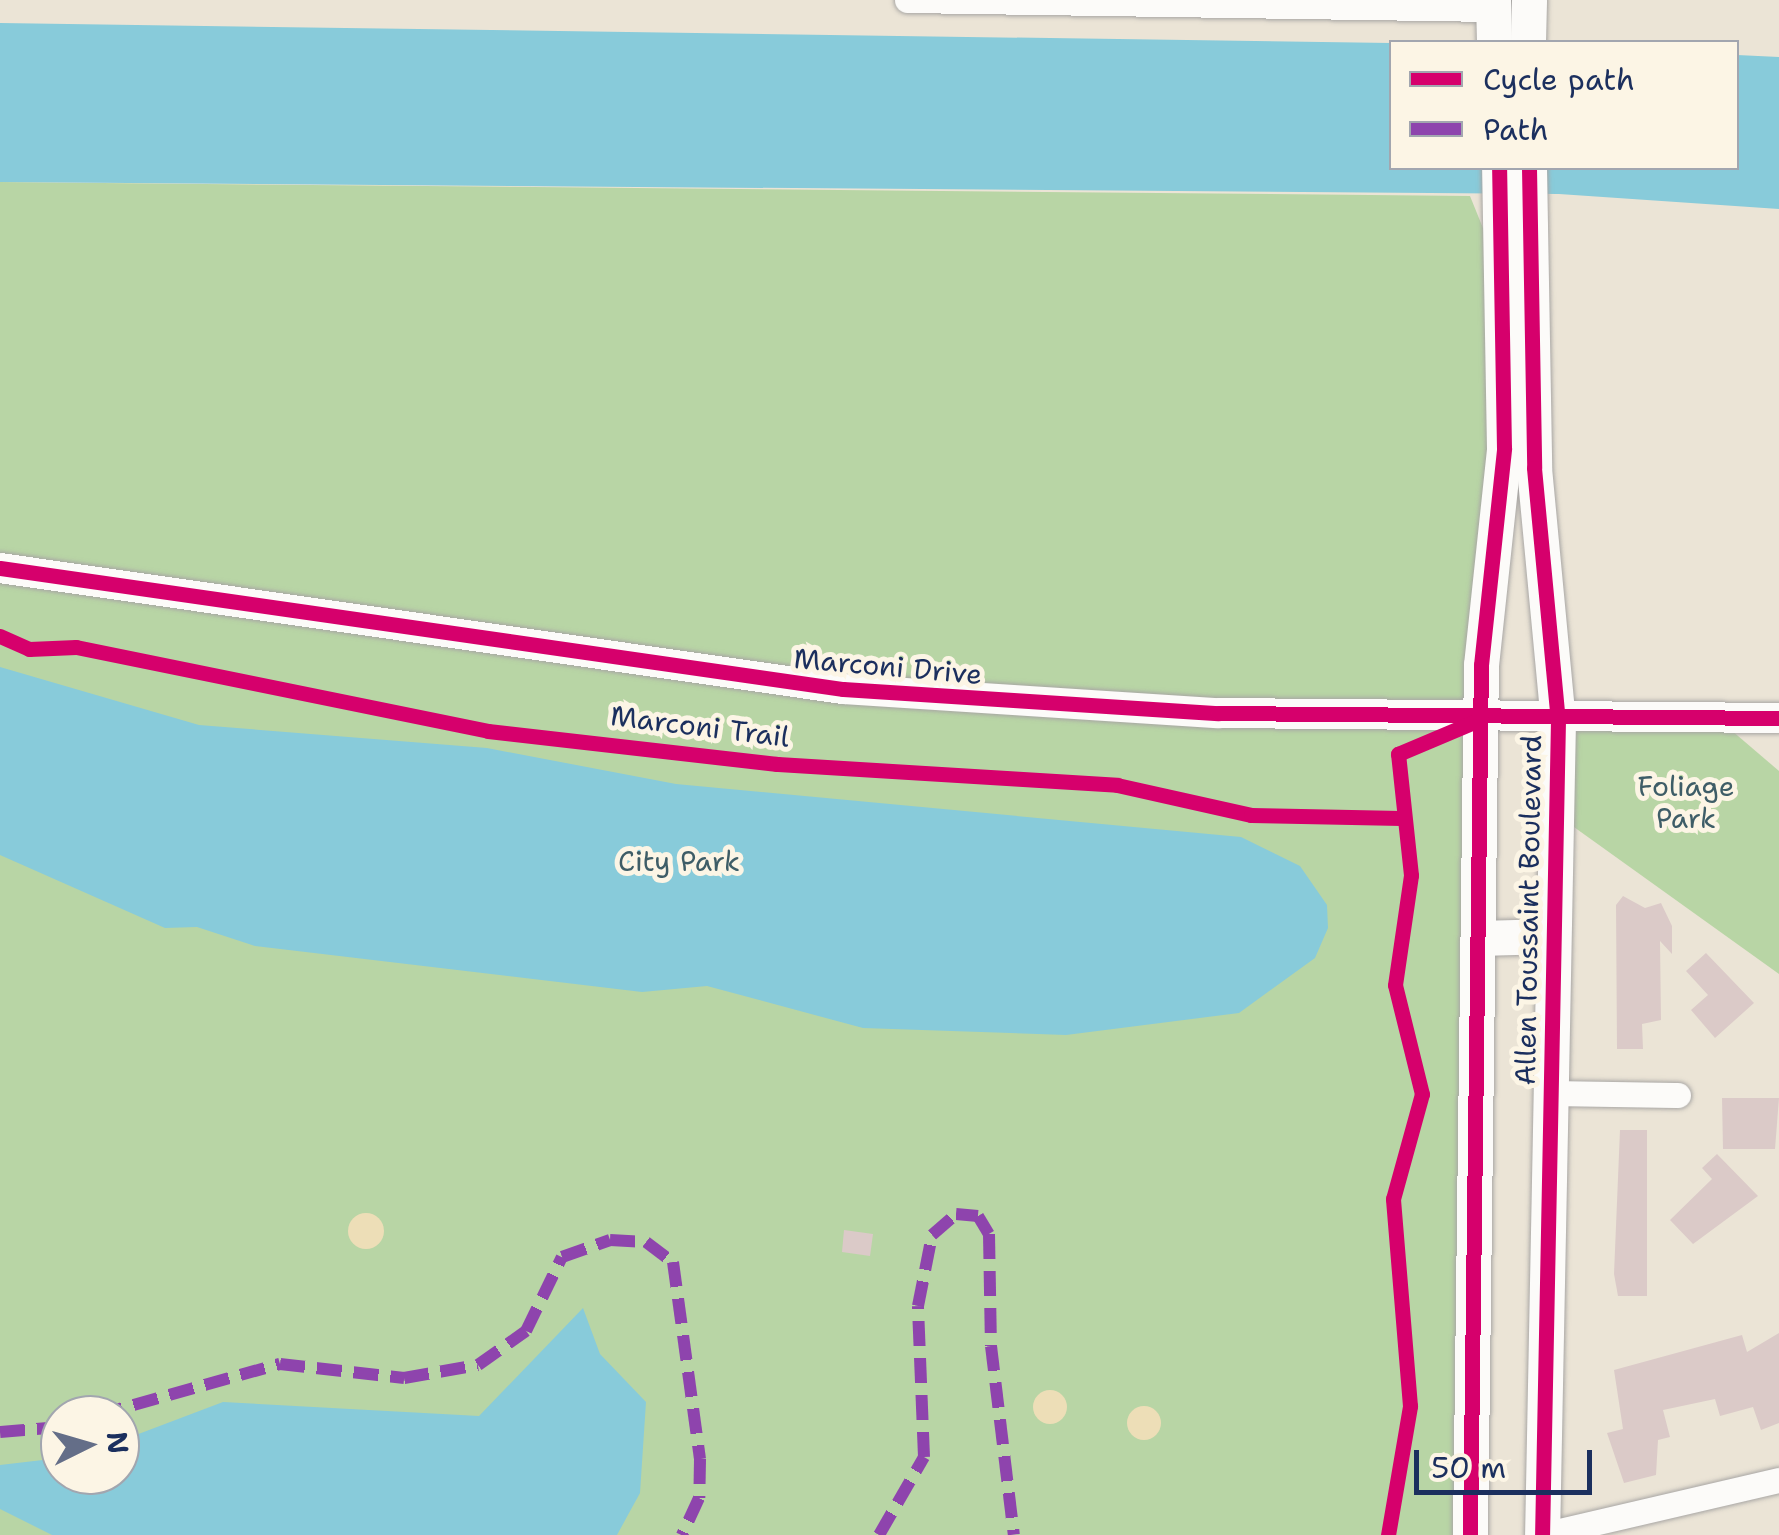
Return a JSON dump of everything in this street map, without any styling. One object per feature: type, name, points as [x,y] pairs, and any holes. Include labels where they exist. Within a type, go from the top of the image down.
[{"type":"main road","name":"Allen Toussaint Boulevard","points":[[1499,170],[1515,219],[1558,720],[1542,1535]]},
{"type":"main road","name":"Allen Toussaint Boulevard","points":[[1470,1535],[1480,719],[1504,448],[1515,219],[1529,170]]},
{"type":"main road","points":[[1479,938],[1551,936]]},
{"type":"street","points":[[907,0],[1508,20]]},
{"type":"street","name":"Marconi Drive","points":[[0,568],[843,689],[1480,719],[1779,718]]},
{"type":"street","points":[[1548,1093],[1678,1095]]},
{"type":"street","points":[[1542,1535],[1779,1480]]},
{"type":"green space","name":"City Park","points":[[0,182],[1470,196],[1502,275],[1470,1535],[0,1535]]},
{"type":"green space","name":"Foliage Park","points":[[1717,718],[1779,771],[1779,974],[1553,812],[1558,720]]},
{"type":"sand","points":[[366,1213],[378,1219],[384,1231],[378,1243],[366,1249],[354,1243],[348,1231],[354,1219]]},
{"type":"sand","points":[[1050,1390],[1062,1395],[1067,1407],[1062,1419],[1050,1424],[1038,1419],[1033,1407],[1038,1395]]},
{"type":"sand","points":[[1144,1406],[1156,1411],[1161,1423],[1156,1435],[1144,1440],[1132,1435],[1127,1423],[1132,1411]]},
{"type":"water","points":[[0,23],[1389,43],[1389,170],[1739,170],[1739,55],[1779,57],[1779,209],[1559,194],[0,182]]},
{"type":"water","points":[[0,667],[199,725],[487,748],[676,784],[1241,837],[1300,866],[1327,905],[1328,928],[1315,958],[1239,1013],[1066,1035],[863,1028],[707,986],[642,992],[255,946],[197,927],[165,928],[0,855]]},
{"type":"water","points":[[583,1308],[600,1354],[646,1402],[640,1493],[617,1535],[52,1535],[0,1509],[0,1465],[40,1460],[40,1495],[140,1495],[140,1433],[223,1402],[479,1416]]},
{"type":"building","points":[[1623,896],[1645,908],[1661,903],[1672,926],[1672,954],[1660,941],[1661,1020],[1642,1024],[1643,1049],[1617,1049],[1616,905]]},
{"type":"building","points":[[1706,953],[1754,1003],[1715,1038],[1691,1010],[1708,995],[1686,971]]},
{"type":"building","points":[[1722,1098],[1779,1098],[1775,1149],[1723,1149]]},
{"type":"building","points":[[1620,1130],[1647,1130],[1647,1296],[1618,1296],[1614,1274]]},
{"type":"building","points":[[1717,1154],[1758,1196],[1693,1244],[1670,1220],[1712,1179],[1702,1168]]},
{"type":"building","points":[[844,1230],[873,1234],[870,1256],[842,1252]]},
{"type":"building","points":[[1779,1333],[1779,1423],[1761,1430],[1753,1407],[1720,1416],[1715,1399],[1663,1410],[1670,1437],[1658,1440],[1656,1475],[1624,1483],[1607,1433],[1623,1429],[1614,1370],[1742,1335],[1747,1352]]},
{"type":"marked path","points":[[879,1535],[924,1457],[918,1306],[932,1235],[956,1214],[978,1216],[989,1234],[991,1346],[1014,1535]]},
{"type":"marked path","points":[[140,1403],[280,1364],[404,1378],[478,1365],[526,1331],[562,1257],[610,1240],[646,1242],[673,1262],[700,1459],[699,1498],[682,1535]]},
{"type":"marked path","points":[[0,1432],[40,1429]]},
{"type":"cycle path","points":[[1470,1535],[1481,665],[1504,448],[1499,170]]},
{"type":"cycle path","points":[[1529,170],[1534,468],[1558,720],[1542,1535]]},
{"type":"cycle path","points":[[0,568],[843,689],[1218,713],[1779,718]]},
{"type":"cycle path","name":"Marconi Trail","points":[[0,636],[29,649],[76,647],[488,731],[777,764],[1117,785],[1251,815],[1401,818]]},
{"type":"cycle path","points":[[1388,1535],[1410,1406],[1393,1199],[1422,1094],[1395,985],[1411,875],[1398,754],[1481,719]]}]
